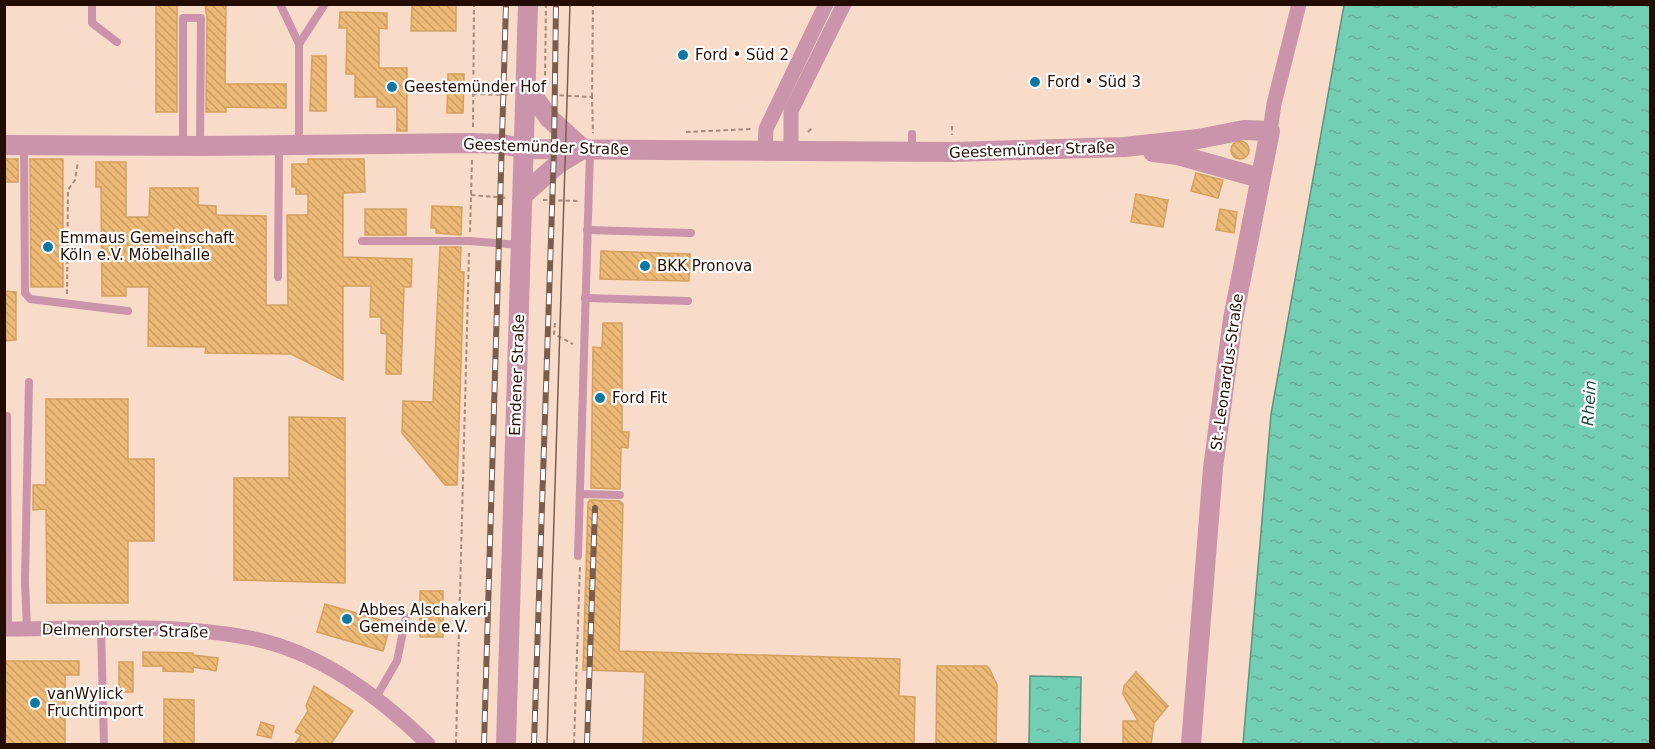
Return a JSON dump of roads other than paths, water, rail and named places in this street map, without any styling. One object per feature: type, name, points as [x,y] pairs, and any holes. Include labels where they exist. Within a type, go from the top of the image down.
[{"type":"street","name":"Emdener Straße","points":[[506,744],[524,149],[535,85],[528,4]]},
{"type":"street","points":[[765,150],[766,129],[826,4]]},
{"type":"street","points":[[792,150],[792,111],[844,4]]},
{"type":"street","name":"St.-Leonardus-Straße","points":[[1191,744],[1213,468],[1233,319],[1274,104],[1299,4]]},
{"type":"street","points":[[523,195],[558,164],[589,144],[549,118],[535,85]]},
{"type":"street","name":"Geestemünder Straße","points":[[14,145],[279,146],[472,143],[502,144],[524,149],[589,144],[765,150],[912,143],[1124,147],[1198,139],[1244,130],[1270,131]]},
{"type":"street","name":"Geestemünder Straße","points":[[1124,147],[1178,155],[1260,178]]},
{"type":"street","name":"Delmenhorster Straße","points":[[6,629],[203,631],[257,639],[307,657],[354,682],[428,744]]},
{"type":"lane","points":[[92,4],[92,23],[117,42]]},
{"type":"lane","points":[[280,4],[299,44],[299,145]]},
{"type":"lane","points":[[299,44],[325,4]]},
{"type":"lane","points":[[183,18],[201,18],[192,146],[183,18]]},
{"type":"lane","points":[[578,556],[589,144]]},
{"type":"lane","points":[[14,145],[25,293],[30,299],[128,311]]},
{"type":"lane","points":[[278,277],[279,146]]},
{"type":"lane","points":[[587,230],[691,233]]},
{"type":"lane","points":[[362,241],[470,241],[521,245]]},
{"type":"lane","points":[[585,298],[688,301]]},
{"type":"lane","points":[[27,629],[25,581],[29,382]]},
{"type":"lane","points":[[6,629],[7,416]]},
{"type":"lane","points":[[580,494],[620,495]]},
{"type":"lane","points":[[375,699],[397,661],[406,617]]},
{"type":"lane","points":[[101,629],[104,744]]},
{"type":"water","name":"Rhein","points":[[1344,5],[1650,5],[1650,744],[1243,744],[1271,414]]},
{"type":"water","points":[[1030,676],[1081,677],[1080,744],[1029,744]]},
{"type":"tram line","points":[[547,744],[570,4]]},
{"type":"railway","points":[[484,744],[506,4]]},
{"type":"railway","points":[[534,744],[554,149],[556,4]]},
{"type":"railway","points":[[587,744],[595,508]]},
{"type":"place","name":"Ford • Süd 2","points":[[683,55]]},
{"type":"place","name":"Ford • Süd 3","points":[[1035,82]]},
{"type":"place","name":"Geestemünder Hof","points":[[392,87]]},
{"type":"place","name":"Emmaus Gemeinschaft Köln e.V. Möbelhalle","points":[[48,247]]},
{"type":"place","name":"BKK Pronova","points":[[645,266]]},
{"type":"place","name":"Ford Fit","points":[[600,398]]},
{"type":"place","name":"Abbes Alschakeri Gemeinde e.V.","points":[[347,619]]},
{"type":"place","name":"vanWylick Fruchtimport","points":[[35,703]]}]
